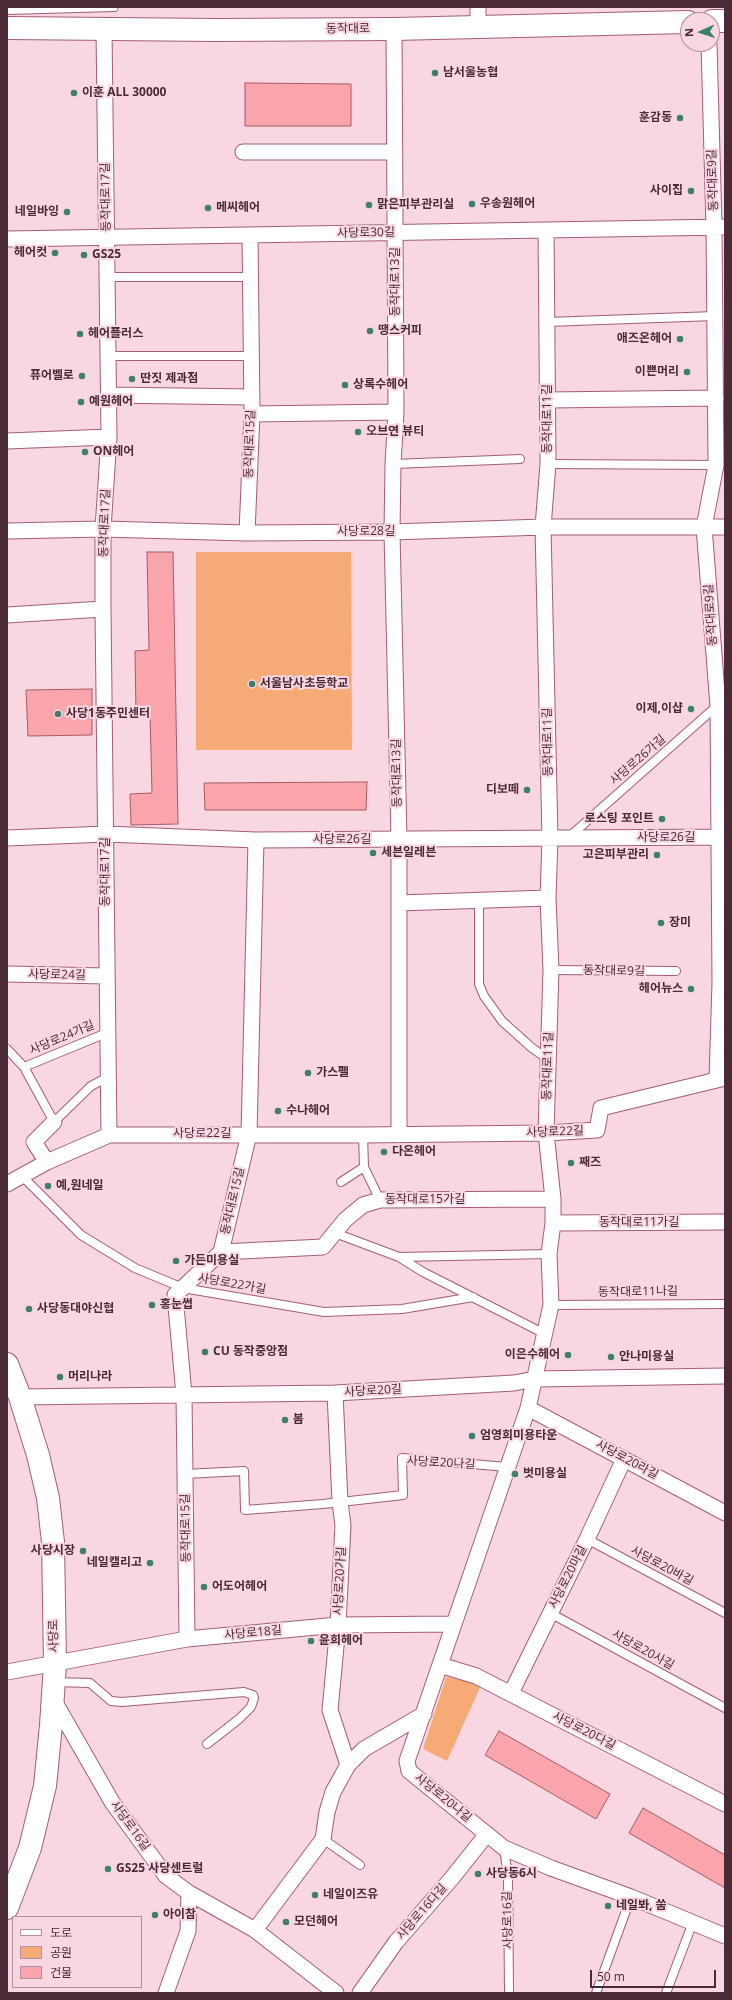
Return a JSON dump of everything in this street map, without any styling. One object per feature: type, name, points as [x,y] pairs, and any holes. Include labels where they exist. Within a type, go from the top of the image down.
[{"type":"main road","name":"동작대로","points":[[7,28],[104,30],[394,29],[478,16],[680,22]]},
{"type":"main road","name":"사당로","points":[[7,1364],[20,1397],[38,1455],[48,1498],[53,1542],[54,1682],[45,1786],[30,1848],[7,1908]]},
{"type":"street","name":"동작대로13길","points":[[394,29],[396,412],[393,464],[392,532],[399,839],[399,1135]]},
{"type":"street","name":"동작대로17길","points":[[104,30],[109,437],[103,529],[103,608],[109,1135]]},
{"type":"street","name":"동작대로9길","points":[[709,52],[720,227],[715,316],[720,383],[716,398],[716,465],[704,527],[721,703],[721,1078]]},
{"type":"street","points":[[243,152],[395,152]]},
{"type":"street","name":"사당로30길","points":[[7,239],[720,227]]},
{"type":"street","name":"동작대로11길","points":[[535,1379],[551,1305],[549,1254],[553,1223],[553,1199],[546,1133],[551,970],[548,898],[550,838],[543,527],[548,464],[546,230]]},
{"type":"street","name":"동작대로15길","points":[[247,533],[252,414],[250,235]]},
{"type":"street","points":[[108,395],[252,397]]},
{"type":"street","points":[[547,400],[716,398]]},
{"type":"street","points":[[252,414],[396,412]]},
{"type":"street","points":[[7,441],[109,437]]},
{"type":"street","name":"사당로28길","points":[[7,531],[103,529],[247,533],[392,532],[543,527],[725,527]]},
{"type":"street","points":[[7,615],[103,608]]},
{"type":"street","name":"사당로26길","points":[[7,838],[106,834],[256,840],[722,837]]},
{"type":"street","name":"동작대로15길","points":[[187,1639],[184,1395],[176,1295],[221,1252],[249,1134],[256,840]]},
{"type":"street","points":[[399,903],[548,898]]},
{"type":"street","name":"사당로24길","points":[[7,974],[107,976]]},
{"type":"street","name":"사당로22길","points":[[7,1184],[47,1162],[109,1135],[399,1135],[546,1133],[597,1130],[601,1108],[721,1078]]},
{"type":"street","points":[[47,1162],[34,1142],[54,1122]]},
{"type":"street","name":"동작대로15가길","points":[[221,1252],[323,1247],[345,1220],[363,1205],[380,1200],[553,1199]]},
{"type":"street","name":"동작대로11가길","points":[[553,1223],[725,1222]]},
{"type":"street","name":"사당로20길","points":[[20,1397],[335,1393],[514,1383],[535,1379],[725,1376]]},
{"type":"street","name":"사당로20나길","points":[[535,1379],[528,1408],[407,1761],[409,1771],[504,1848],[551,1868],[631,1897],[725,1936]]},
{"type":"street","name":"사당로20가길","points":[[335,1393],[340,1502],[343,1525],[338,1625],[330,1710],[348,1765]]},
{"type":"street","name":"사당로20라길","points":[[528,1408],[725,1513]]},
{"type":"street","name":"사당로20마길","points":[[511,1693],[587,1540],[624,1459]]},
{"type":"street","name":"사당로18길","points":[[7,1672],[54,1682],[187,1639],[338,1625],[454,1624]]},
{"type":"street","name":"사당로20다길","points":[[440,1665],[476,1676],[511,1693],[725,1804]]},
{"type":"street","name":"사당로16길","points":[[54,1682],[112,1802],[166,1876],[189,1893],[255,1930],[336,1993]]},
{"type":"street","points":[[255,1930],[323,1839],[327,1812],[333,1792],[348,1765],[364,1748],[424,1714]]},
{"type":"street","name":"사당로16다길","points":[[360,1993],[396,1942],[452,1878],[487,1834]]},
{"type":"street","points":[[166,1993],[188,1931],[189,1893]]},
{"type":"lane","points":[[7,10],[114,7]]},
{"type":"lane","points":[[108,277],[250,277]]},
{"type":"lane","points":[[547,322],[715,316]]},
{"type":"lane","points":[[109,356],[251,356]]},
{"type":"lane","points":[[393,464],[520,459]]},
{"type":"lane","points":[[548,464],[716,465]]},
{"type":"lane","name":"사당로26가길","points":[[567,838],[721,703]]},
{"type":"lane","points":[[479,900],[479,984],[484,996],[502,1020],[532,1048],[549,1060]]},
{"type":"lane","name":"동작대로9길","points":[[551,970],[676,972]]},
{"type":"lane","name":"사당로24가길","points":[[24,1067],[108,1032]]},
{"type":"lane","name":"사당로24가길","points":[[7,1049],[24,1067],[54,1122]]},
{"type":"lane","points":[[54,1122],[91,1086],[108,1077]]},
{"type":"lane","points":[[363,1135],[364,1167],[380,1200]]},
{"type":"lane","points":[[342,1182],[364,1167]]},
{"type":"lane","name":"사당로22가길","points":[[22,1176],[81,1235],[135,1268],[184,1288],[324,1312],[402,1309],[473,1297]]},
{"type":"lane","points":[[335,1233],[398,1257],[545,1334]]},
{"type":"lane","points":[[398,1257],[549,1254]]},
{"type":"lane","name":"동작대로11나길","points":[[551,1305],[725,1304]]},
{"type":"lane","name":"사당로20나길","points":[[340,1502],[404,1495],[402,1458],[507,1467]]},
{"type":"lane","points":[[185,1474],[244,1471],[245,1510],[340,1502]]},
{"type":"lane","name":"사당로20바길","points":[[587,1540],[725,1613]]},
{"type":"lane","name":"사당로20사길","points":[[550,1613],[725,1708]]},
{"type":"lane","points":[[54,1682],[90,1683],[111,1700],[122,1702],[244,1692],[253,1695],[254,1698],[251,1707],[207,1744]]},
{"type":"lane","points":[[323,1839],[360,1865]]},
{"type":"lane","name":"사당로16길","points":[[504,1848],[508,1876],[509,1993]]},
{"type":"lane","points":[[596,1993],[631,1897]]},
{"type":"lane","points":[[666,1993],[693,1922]]},
{"type":"green space","points":[[196,552],[351,552],[352,750],[196,750]]},
{"type":"green space","points":[[446,1677],[482,1683],[447,1761],[423,1749]]},
{"type":"building","points":[[245,83],[351,84],[351,126],[245,126]]},
{"type":"building","points":[[147,552],[173,552],[178,824],[131,825],[130,794],[152,793],[150,715],[136,715],[135,651],[149,650]]},
{"type":"building","points":[[92,689],[92,735],[28,736],[26,690]]},
{"type":"building","points":[[367,782],[366,810],[205,810],[204,783]]},
{"type":"building","points":[[499,1731],[610,1794],[596,1819],[485,1755]]},
{"type":"building","points":[[643,1808],[725,1855],[725,1888],[629,1833]]},
{"type":"place","name":"남서울농협","points":[[435,73]]},
{"type":"place","name":"이훈 ALL 30000","points":[[74,93]]},
{"type":"place","name":"훈감동","points":[[680,118]]},
{"type":"place","name":"사이집","points":[[691,191]]},
{"type":"place","name":"우송원헤어","points":[[472,204]]},
{"type":"place","name":"맑은피부관리실","points":[[369,205]]},
{"type":"place","name":"메씨헤어","points":[[208,208]]},
{"type":"place","name":"네일바잉","points":[[67,212]]},
{"type":"place","name":"헤어컷","points":[[55,253]]},
{"type":"place","name":"GS25","points":[[84,255]]},
{"type":"place","name":"땡스커피","points":[[370,331]]},
{"type":"place","name":"헤어플러스","points":[[80,334]]},
{"type":"place","name":"애즈온헤어","points":[[680,339]]},
{"type":"place","name":"이쁜머리","points":[[687,372]]},
{"type":"place","name":"퓨어벨로","points":[[82,376]]},
{"type":"place","name":"딴짓 제과점","points":[[132,379]]},
{"type":"place","name":"상록수헤어","points":[[345,385]]},
{"type":"place","name":"예원헤어","points":[[81,402]]},
{"type":"place","name":"오브연 뷰티","points":[[358,432]]},
{"type":"place","name":"ON헤어","points":[[85,452]]},
{"type":"place","name":"서울남사초등학교","points":[[252,684]]},
{"type":"place","name":"이제,이샵","points":[[691,709]]},
{"type":"place","name":"사당1동주민센터","points":[[58,714]]},
{"type":"place","name":"디보떼","points":[[527,790]]},
{"type":"place","name":"로스팅 포인트","points":[[662,819]]},
{"type":"place","name":"세븐일레븐","points":[[373,853]]},
{"type":"place","name":"고은피부관리","points":[[657,855]]},
{"type":"place","name":"장미","points":[[661,923]]},
{"type":"place","name":"헤어뉴스","points":[[691,989]]},
{"type":"place","name":"가스펠","points":[[308,1073]]},
{"type":"place","name":"수나헤어","points":[[278,1111]]},
{"type":"place","name":"다온헤어","points":[[384,1152]]},
{"type":"place","name":"째즈","points":[[571,1163]]},
{"type":"place","name":"예,원네일","points":[[48,1186]]},
{"type":"place","name":"가든미용실","points":[[176,1261]]},
{"type":"place","name":"홍눈썹","points":[[152,1305]]},
{"type":"place","name":"사당동대야신협","points":[[29,1309]]},
{"type":"place","name":"CU 동작중앙점","points":[[205,1352]]},
{"type":"place","name":"이은수헤어","points":[[568,1355]]},
{"type":"place","name":"안나미용실","points":[[611,1357]]},
{"type":"place","name":"머리나라","points":[[60,1377]]},
{"type":"place","name":"봄","points":[[285,1420]]},
{"type":"place","name":"엄영희미용타운","points":[[472,1436]]},
{"type":"place","name":"벗미용실","points":[[515,1474]]},
{"type":"place","name":"사당시장","points":[[83,1551]]},
{"type":"place","name":"네일캘리고","points":[[150,1563]]},
{"type":"place","name":"어도어헤어","points":[[204,1587]]},
{"type":"place","name":"윤희헤어","points":[[311,1641]]},
{"type":"place","name":"GS25 사당센트럴","points":[[108,1869]]},
{"type":"place","name":"사당동6시","points":[[478,1874]]},
{"type":"place","name":"네일이즈유","points":[[315,1895]]},
{"type":"place","name":"네일봐, 쑴","points":[[608,1906]]},
{"type":"place","name":"아이참","points":[[155,1915]]},
{"type":"place","name":"모던헤어","points":[[286,1922]]}]
